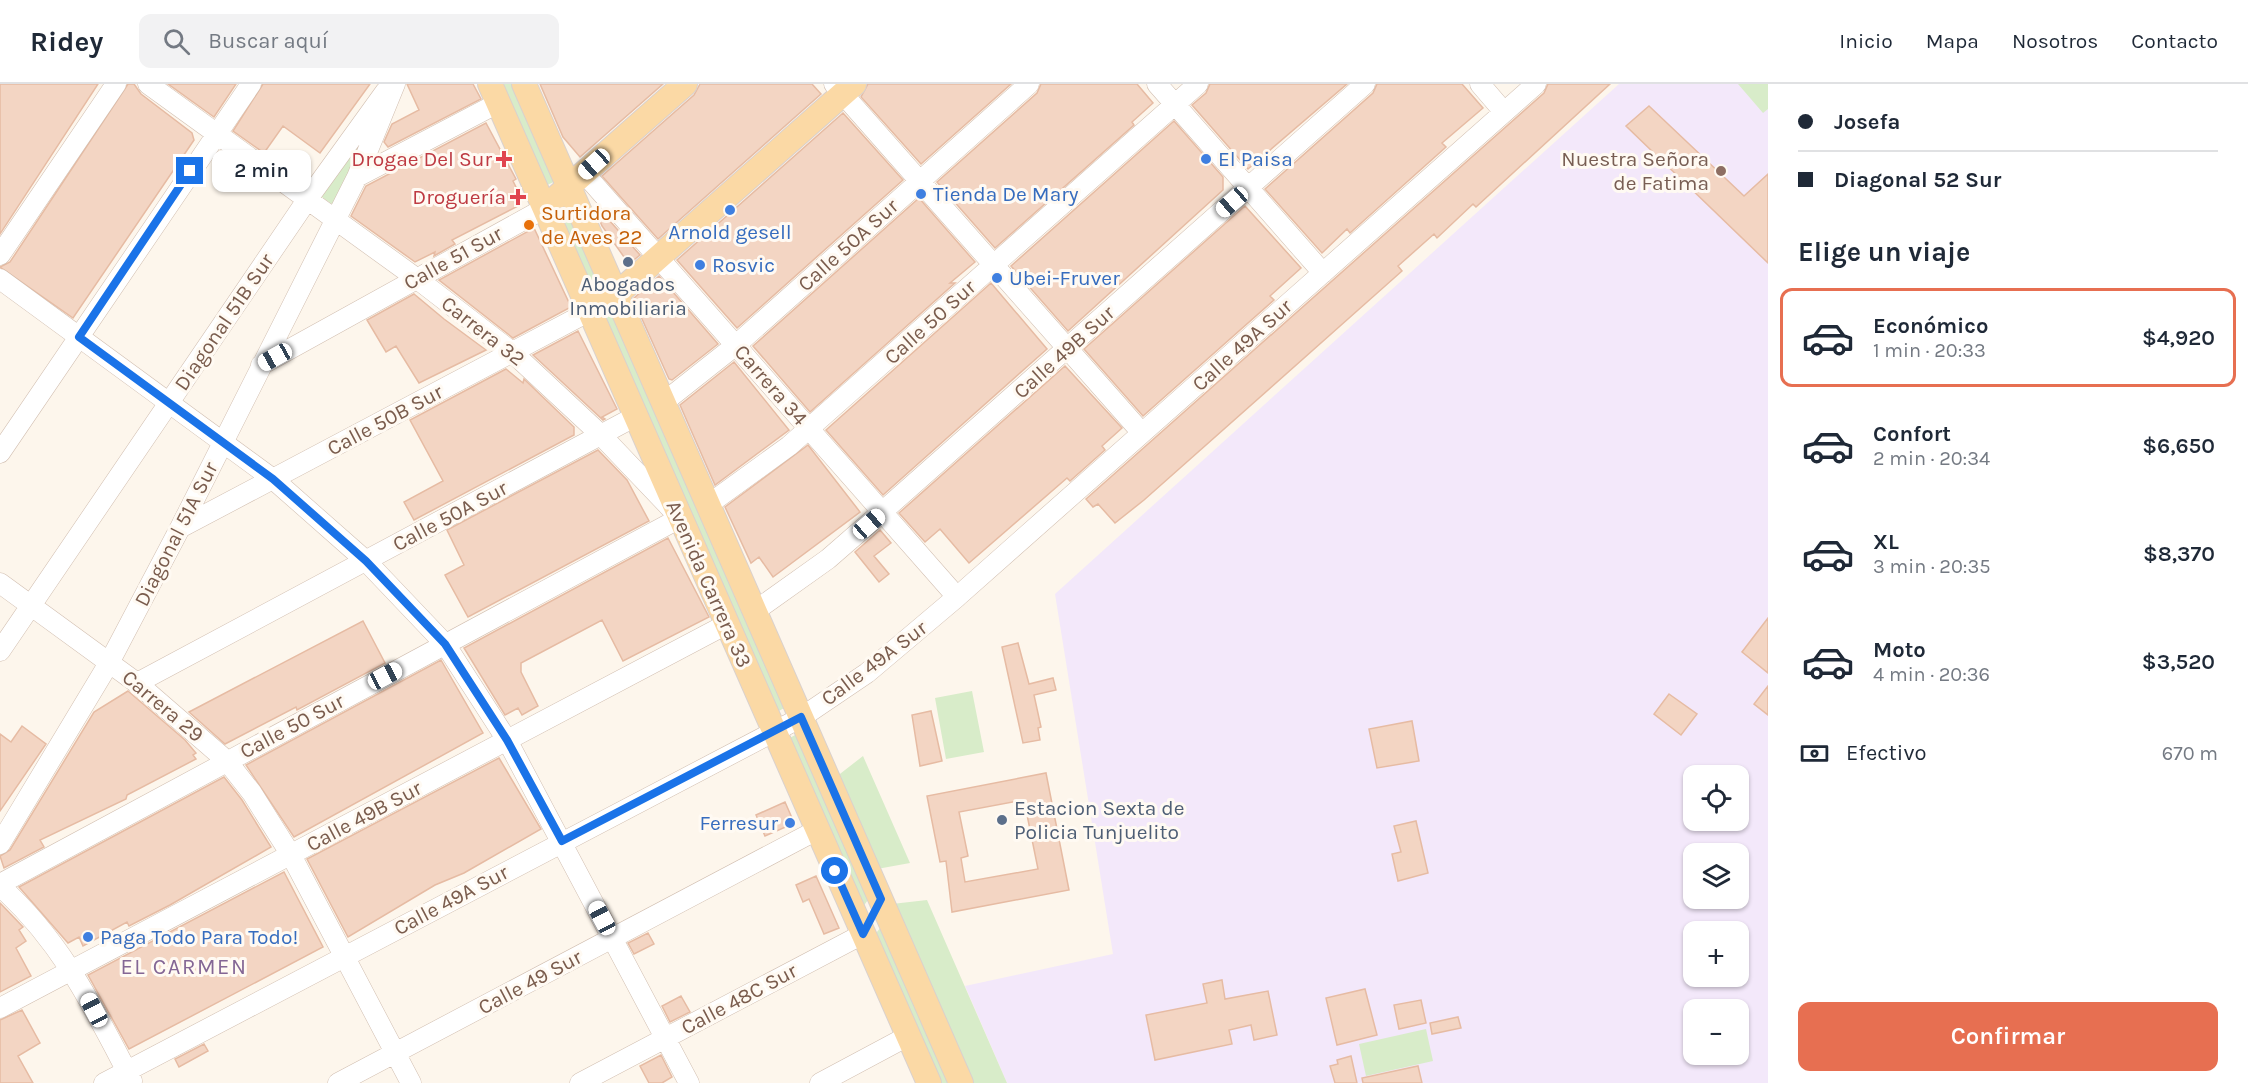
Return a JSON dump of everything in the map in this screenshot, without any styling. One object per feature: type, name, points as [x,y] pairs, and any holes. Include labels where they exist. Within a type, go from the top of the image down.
[{"type":"main road","name":"Avenida Carrera 33","points":[[525,84],[577,179],[617,294],[961,1083]]},
{"type":"main road","name":"Calle 51 Sur","points":[[545,208],[685,84]]},
{"type":"main road","points":[[574,274],[595,292],[617,294],[844,87]]},
{"type":"main road","name":"Avenida Carrera 33","points":[[494,94],[929,1083]]},
{"type":"main road","points":[[863,934],[881,899]]},
{"type":"street","points":[[0,255],[116,84]]},
{"type":"street","name":"Carrera 32","points":[[147,84],[416,278],[512,352],[601,435],[680,518]]},
{"type":"street","points":[[0,453],[250,84]]},
{"type":"street","name":"Diagonal 51A Sur","points":[[0,844],[109,663],[180,528],[357,177],[393,84]]},
{"type":"street","name":"Diagonal 51B Sur","points":[[0,651],[307,200],[393,84]]},
{"type":"street","name":"Calle 50A Sur","points":[[664,402],[736,345],[1029,84]]},
{"type":"street","points":[[1157,84],[1323,273]]},
{"type":"street","name":"Calle 50 Sur","points":[[709,504],[809,428],[1198,84]]},
{"type":"street","name":"Calle 49B Sur","points":[[755,611],[828,559],[1365,84]]},
{"type":"street","points":[[1480,84],[1504,112]]},
{"type":"street","name":"Calle 49A Sur","points":[[104,1083],[131,1077],[344,957],[801,717],[867,673],[957,597],[1536,84]]},
{"type":"street","points":[[844,87],[920,181],[1142,433]]},
{"type":"street","points":[[357,177],[494,94]]},
{"type":"street","name":"Carrera 34","points":[[577,179],[658,257],[957,597]]},
{"type":"street","name":"Calle 51 Sur","points":[[261,365],[545,208]]},
{"type":"street","points":[[0,279],[273,479],[366,561],[445,644],[507,740],[689,1083]]},
{"type":"street","name":"Calle 50B Sur","points":[[180,528],[590,311]]},
{"type":"street","name":"Calle 50A Sur","points":[[137,683],[636,416]]},
{"type":"street","name":"Calle 50 Sur","points":[[0,885],[680,518]]},
{"type":"street","name":"Carrera 29","points":[[0,583],[137,683],[227,761],[252,793],[291,855],[411,1083]]},
{"type":"street","name":"Calle 49B Sur","points":[[0,1008],[727,624]]},
{"type":"street","name":"Calle 49 Sur","points":[[338,1083],[817,830]]},
{"type":"street","points":[[0,885],[37,923],[73,969],[131,1077]]},
{"type":"street","name":"Calle 48C Sur","points":[[580,1083],[863,934]]},
{"type":"street","points":[[820,1083],[908,1036]]},
{"type":"shaded area","points":[[1619,84],[1768,84],[1768,1083],[1007,1083],[965,986],[1113,954],[1055,594]]},
{"type":"green space","points":[[501,84],[518,84],[558,180],[545,186]]},
{"type":"green space","points":[[1738,84],[1768,84],[1768,109],[1763,113]]},
{"type":"green space","points":[[390,94],[336,207],[319,195]]},
{"type":"green space","points":[[567,204],[604,286],[587,278],[560,222],[562,211]]},
{"type":"green space","points":[[613,306],[788,706],[775,713],[600,312]]},
{"type":"green space","points":[[972,691],[984,752],[946,759],[935,698]]},
{"type":"green space","points":[[799,733],[870,897],[860,911],[784,741]]},
{"type":"green space","points":[[863,756],[910,863],[877,869],[836,777]]},
{"type":"green space","points":[[927,900],[1007,1083],[971,1083],[892,904]]},
{"type":"green space","points":[[882,926],[952,1083],[937,1083],[871,939]]},
{"type":"green space","points":[[1426,1029],[1433,1061],[1366,1076],[1359,1044]]},
{"type":"building","points":[[0,84],[98,84],[0,234]]},
{"type":"building","points":[[128,84],[134,84],[141,94],[192,133],[194,140],[73,318],[0,267],[10,262]]},
{"type":"building","points":[[168,84],[236,84],[214,117]]},
{"type":"building","points":[[263,84],[370,84],[320,153],[283,126],[264,153],[233,131]]},
{"type":"building","points":[[407,84],[473,84],[481,99],[388,147],[384,142],[392,124],[419,110]]},
{"type":"building","points":[[540,84],[663,84],[580,157],[563,137]]},
{"type":"building","points":[[700,84],[812,84],[821,94],[658,239],[602,176],[694,95]]},
{"type":"building","points":[[868,84],[1011,84],[921,164],[861,97]]},
{"type":"building","points":[[1041,84],[1137,84],[1153,103],[1132,122],[1134,125],[995,248],[937,182],[1037,93]]},
{"type":"building","points":[[1210,84],[1347,84],[1248,169],[1192,105],[1206,93]]},
{"type":"building","points":[[1377,84],[1462,84],[1483,108],[1442,143],[1446,147],[1350,233],[1347,229],[1322,253],[1265,189],[1373,93]]},
{"type":"building","points":[[1548,84],[1610,84],[1476,207],[1473,204],[1437,238],[1434,234],[1398,266],[1402,271],[1144,500],[1115,523],[1098,504],[1093,507],[1086,499],[1544,93]]},
{"type":"building","points":[[1649,106],[1744,196],[1768,174],[1768,263],[1626,126]]},
{"type":"building","points":[[843,113],[903,180],[737,328],[677,260]]},
{"type":"building","points":[[1174,121],[1223,177],[1223,190],[1068,331],[1011,266]]},
{"type":"building","points":[[486,123],[516,179],[513,181],[522,199],[520,205],[452,240],[455,244],[434,256],[435,252],[415,262],[351,216],[366,186]]},
{"type":"building","points":[[919,198],[975,262],[950,283],[955,283],[810,412],[753,346]]},
{"type":"building","points":[[1245,206],[1301,268],[1270,296],[1274,300],[1143,416],[1084,349]]},
{"type":"building","points":[[601,211],[640,255],[629,264],[602,226],[597,214]]},
{"type":"building","points":[[534,228],[571,307],[513,338],[439,280]]},
{"type":"building","points":[[659,276],[718,344],[672,380],[669,379],[633,299]]},
{"type":"building","points":[[991,283],[1047,349],[883,495],[826,430]]},
{"type":"building","points":[[414,294],[486,350],[419,383],[396,346],[386,352],[367,320]]},
{"type":"building","points":[[578,331],[617,409],[602,417],[605,419],[603,420],[533,355]]},
{"type":"building","points":[[734,362],[789,430],[715,485],[680,405]]},
{"type":"building","points":[[1065,366],[1122,428],[1102,446],[1105,450],[1070,481],[1067,478],[969,563],[940,529],[925,542],[899,513]]},
{"type":"building","points":[[506,369],[523,383],[524,379],[574,427],[574,435],[414,520],[404,502],[443,481],[410,420]]},
{"type":"building","points":[[808,445],[860,512],[773,577],[759,557],[751,563],[725,507]]},
{"type":"building","points":[[598,450],[627,480],[649,521],[468,617],[445,575],[464,565],[447,530]]},
{"type":"building","points":[[880,530],[891,543],[874,556],[889,574],[879,582],[855,552]]},
{"type":"building","points":[[668,538],[709,617],[623,661],[602,620],[521,663],[521,672],[538,706],[522,715],[518,708],[505,715],[464,648]]},
{"type":"building","points":[[1768,618],[1768,673],[1742,652]]},
{"type":"building","points":[[363,621],[385,663],[297,710],[296,707],[225,744],[189,712]]},
{"type":"building","points":[[1018,643],[1029,684],[1053,678],[1056,690],[1034,695],[1041,727],[1038,728],[1040,740],[1023,743],[1002,647]]},
{"type":"building","points":[[441,660],[483,733],[294,837],[246,765]]},
{"type":"building","points":[[1768,686],[1768,715],[1754,704]]},
{"type":"building","points":[[128,691],[185,740],[196,753],[193,755],[196,759],[127,795],[126,799],[40,840],[44,847],[4,868],[0,856],[10,850],[94,712]]},
{"type":"building","points":[[1669,694],[1697,714],[1681,735],[1654,714]]},
{"type":"building","points":[[931,711],[942,761],[920,766],[912,715]]},
{"type":"building","points":[[1412,721],[1419,761],[1377,768],[1369,729]]},
{"type":"building","points":[[22,726],[46,744],[0,811],[0,734],[11,742]]},
{"type":"building","points":[[499,758],[541,829],[464,873],[435,885],[348,937],[307,859]]},
{"type":"building","points":[[1046,773],[1069,890],[952,912],[946,861],[940,862],[927,796]],"holes":[[[1024,800],[1038,869],[965,882],[961,858],[968,856],[959,812]]]},
{"type":"building","points":[[224,777],[242,800],[271,847],[170,905],[129,926],[127,922],[83,946],[79,937],[68,943],[19,887]]},
{"type":"building","points":[[785,802],[792,818],[788,826],[765,836],[756,815]]},
{"type":"building","points":[[1416,821],[1428,873],[1398,881],[1392,854],[1401,852],[1394,826]]},
{"type":"building","points":[[284,872],[323,947],[129,1049],[88,975]]},
{"type":"building","points":[[816,876],[839,928],[824,934],[809,899],[803,902],[796,885]]},
{"type":"building","points":[[0,903],[23,927],[19,930],[26,941],[16,948],[31,976],[0,992]]},
{"type":"building","points":[[648,933],[654,944],[634,954],[628,943]]},
{"type":"building","points":[[1222,980],[1225,999],[1268,991],[1277,1035],[1254,1040],[1251,1025],[1229,1030],[1232,1044],[1155,1060],[1146,1015],[1207,1003],[1203,984]]},
{"type":"building","points":[[1365,989],[1377,1035],[1337,1045],[1326,998]]},
{"type":"building","points":[[681,996],[690,1012],[670,1022],[662,1006]]},
{"type":"building","points":[[1421,1000],[1426,1023],[1399,1029],[1394,1005]]},
{"type":"building","points":[[22,1010],[40,1043],[18,1056],[33,1083],[0,1083],[0,1020]]},
{"type":"building","points":[[1458,1017],[1461,1028],[1432,1034],[1430,1023]]},
{"type":"building","points":[[204,1044],[208,1051],[179,1067],[175,1059]]},
{"type":"building","points":[[661,1055],[672,1077],[662,1083],[649,1083],[640,1066]]},
{"type":"building","points":[[1351,1056],[1357,1083],[1335,1083],[1330,1066],[1338,1064],[1337,1060]]},
{"type":"building","points":[[1418,1066],[1422,1083],[1363,1083],[1362,1078]]},
{"type":"place","name":"Drogae Del Sur","points":[[504,159]]},
{"type":"place","name":"El Paisa","points":[[1206,159]]},
{"type":"place","name":"Nuestra Señora de Fatima","points":[[1721,171]]},
{"type":"place","name":"Tienda De Mary","points":[[921,194]]},
{"type":"place","name":"Droguería","points":[[518,197]]},
{"type":"place","name":"Arnold gesell","points":[[730,210]]},
{"type":"place","name":"Surtidora de Aves 22","points":[[529,225]]},
{"type":"place","name":"Abogados Inmobiliaria","points":[[628,262]]},
{"type":"place","name":"Rosvic","points":[[700,265]]},
{"type":"place","name":"Ubei-Fruver","points":[[997,278]]},
{"type":"place","name":"Estacion Sexta de Policia Tunjuelito","points":[[1002,820]]},
{"type":"place","name":"Ferresur","points":[[790,823]]},
{"type":"place","name":"Paga Todo Para Todo!","points":[[88,937]]},
{"type":"district","name":"EL CARMEN","points":[[184,967]]},
{"type":"route","points":[[190,171],[79,337],[273,479],[366,561],[445,644],[507,740],[562,841],[801,717],[881,899],[863,934],[835,871]]}]
